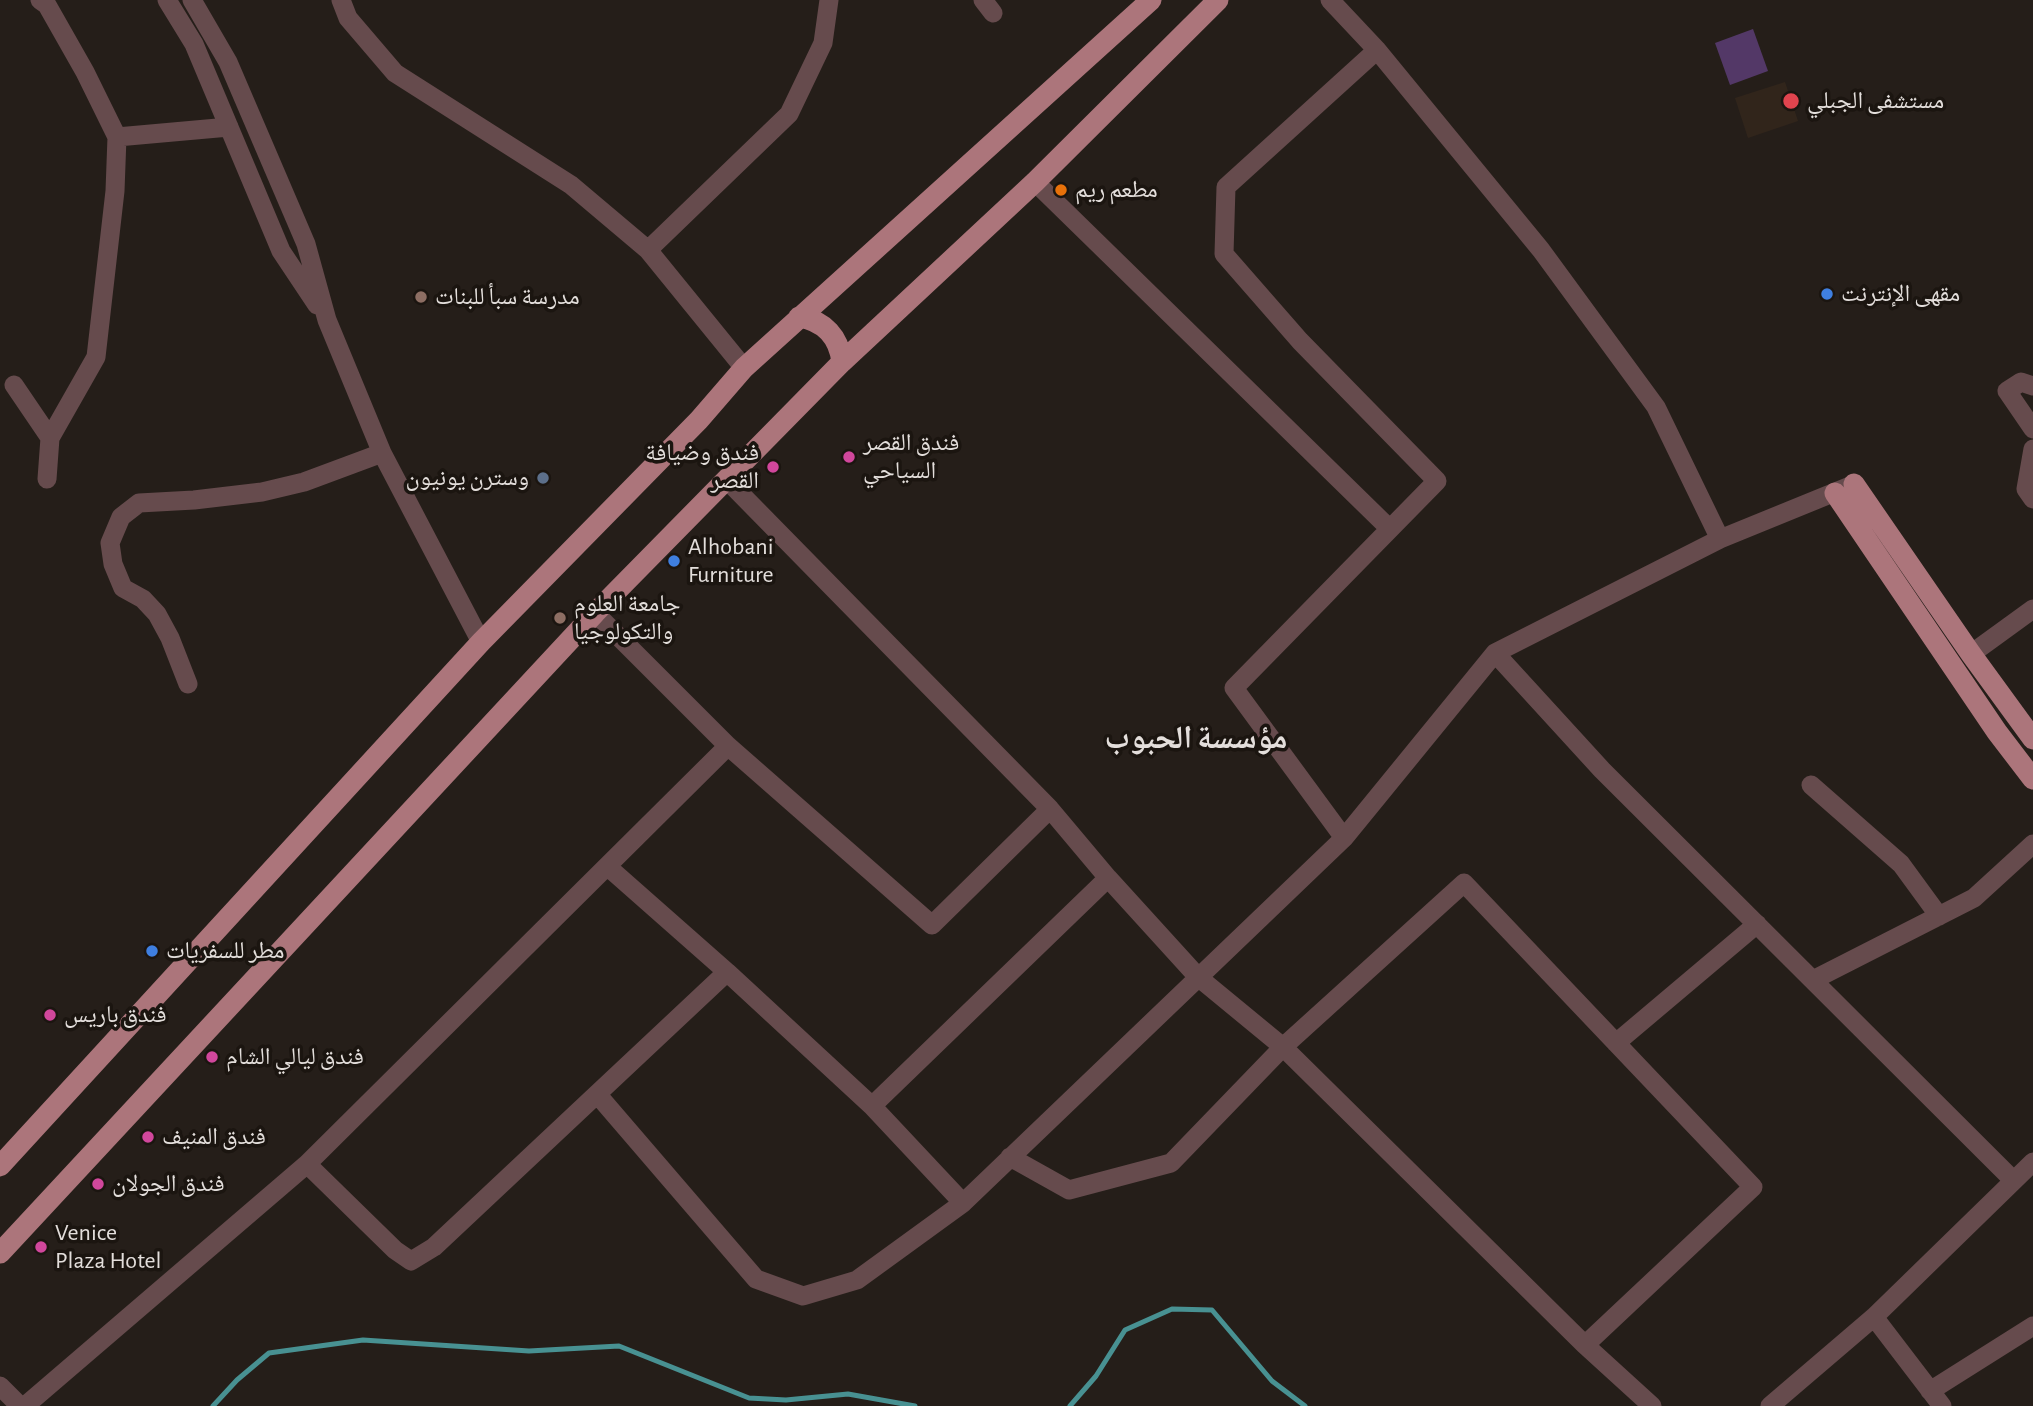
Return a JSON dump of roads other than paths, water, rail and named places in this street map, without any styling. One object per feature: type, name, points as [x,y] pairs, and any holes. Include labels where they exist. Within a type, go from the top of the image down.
[{"type":"main road","points":[[0,1166],[481,642],[699,420],[744,368],[1151,0]]},
{"type":"main road","points":[[0,1253],[595,613],[842,362],[1035,182],[1218,0]]},
{"type":"main road","points":[[799,317],[816,321],[830,331],[839,345],[842,362]]},
{"type":"main road","points":[[1844,489],[2033,738]]},
{"type":"main road","points":[[1844,489],[1990,721],[2033,779]]},
{"type":"street","points":[[40,0],[47,5],[85,72],[117,137],[115,191],[96,357],[50,438],[47,479]]},
{"type":"street","points":[[167,0],[194,44],[281,251],[327,320]]},
{"type":"street","points":[[192,0],[228,62],[300,232],[327,320],[382,453],[481,642]]},
{"type":"street","points":[[341,0],[348,18],[395,73],[571,185],[648,250],[744,368]]},
{"type":"street","points":[[648,250],[789,114],[823,43],[829,0]]},
{"type":"street","points":[[1330,0],[1377,50],[1541,250],[1656,407],[1720,539]]},
{"type":"street","points":[[1344,838],[1234,688],[1437,481],[1300,341],[1224,254],[1226,187],[1377,50]]},
{"type":"street","points":[[117,137],[229,127]]},
{"type":"street","points":[[1035,182],[1390,529]]},
{"type":"street","points":[[2033,386],[2021,382],[2007,391],[2033,429]]},
{"type":"street","points":[[14,385],[50,438]]},
{"type":"street","points":[[2033,449],[2026,489],[2033,499]]},
{"type":"street","points":[[188,684],[170,638],[157,614],[143,599],[123,588],[113,564],[110,542],[121,517],[139,503],[262,492],[304,482],[382,453]]},
{"type":"street","points":[[726,479],[1050,809],[1198,977],[1283,1047],[1585,1345],[1652,1406]]},
{"type":"street","points":[[597,1094],[756,1279],[803,1296],[857,1280],[962,1203],[1344,838],[1494,653],[1720,539],[1844,489]]},
{"type":"street","points":[[1971,654],[2033,609]]},
{"type":"street","points":[[595,613],[728,746],[932,925],[1050,809]]},
{"type":"street","points":[[1494,653],[1602,770],[2013,1180]]},
{"type":"street","points":[[0,1386],[23,1406],[307,1164],[728,746]]},
{"type":"street","points":[[1811,785],[1901,864],[1939,916]]},
{"type":"street","points":[[1813,980],[1974,898],[2033,844]]},
{"type":"street","points":[[608,867],[872,1106],[962,1203]]},
{"type":"street","points":[[872,1106],[1108,878]]},
{"type":"street","points":[[1010,1157],[1069,1190],[1171,1163],[1283,1047],[1464,883],[1753,1187],[1585,1345]]},
{"type":"street","points":[[1616,1043],[1757,923]]},
{"type":"street","points":[[307,1164],[395,1250],[411,1261],[434,1247],[727,972]]},
{"type":"street","points":[[1770,1406],[1874,1317],[2033,1162]]},
{"type":"street","points":[[1874,1317],[1936,1399],[2033,1326]]},
{"type":"waterway","points":[[1070,1406],[1096,1376],[1125,1330],[1172,1309],[1212,1310],[1272,1381],[1305,1406]]},
{"type":"waterway","points":[[213,1406],[237,1380],[269,1353],[363,1340],[529,1351],[619,1346],[749,1398],[786,1400],[848,1394],[915,1406]]},
{"type":"place","name":"مستشفى الجبلي","points":[[1791,101]]},
{"type":"place","name":"مطعم ريم","points":[[1061,190]]},
{"type":"place","name":"مقهى الإنترنت","points":[[1827,294]]},
{"type":"place","name":"مدرسة سبأ للبنات","points":[[421,297]]},
{"type":"place","name":"فندق القصر السياحي","points":[[849,457]]},
{"type":"place","name":"فندق وضيافة القصر","points":[[773,467]]},
{"type":"place","name":"وسترن يونيون","points":[[543,478]]},
{"type":"place","name":"Alhobani Furniture","points":[[674,561]]},
{"type":"place","name":"جامعة العلوم والتكولوجيا","points":[[560,618]]},
{"type":"place","name":"مطر للسفريات","points":[[152,951]]},
{"type":"place","name":"فندق باريس","points":[[50,1015]]},
{"type":"place","name":"فندق ليالي الشام","points":[[212,1057]]},
{"type":"place","name":"فندق المنيف","points":[[148,1137]]},
{"type":"place","name":"فندق الجولان","points":[[98,1184]]},
{"type":"place","name":"Venice Plaza Hotel","points":[[41,1247]]},
{"type":"district","name":"مؤسسة الحبوب","points":[[1196,738]]}]
